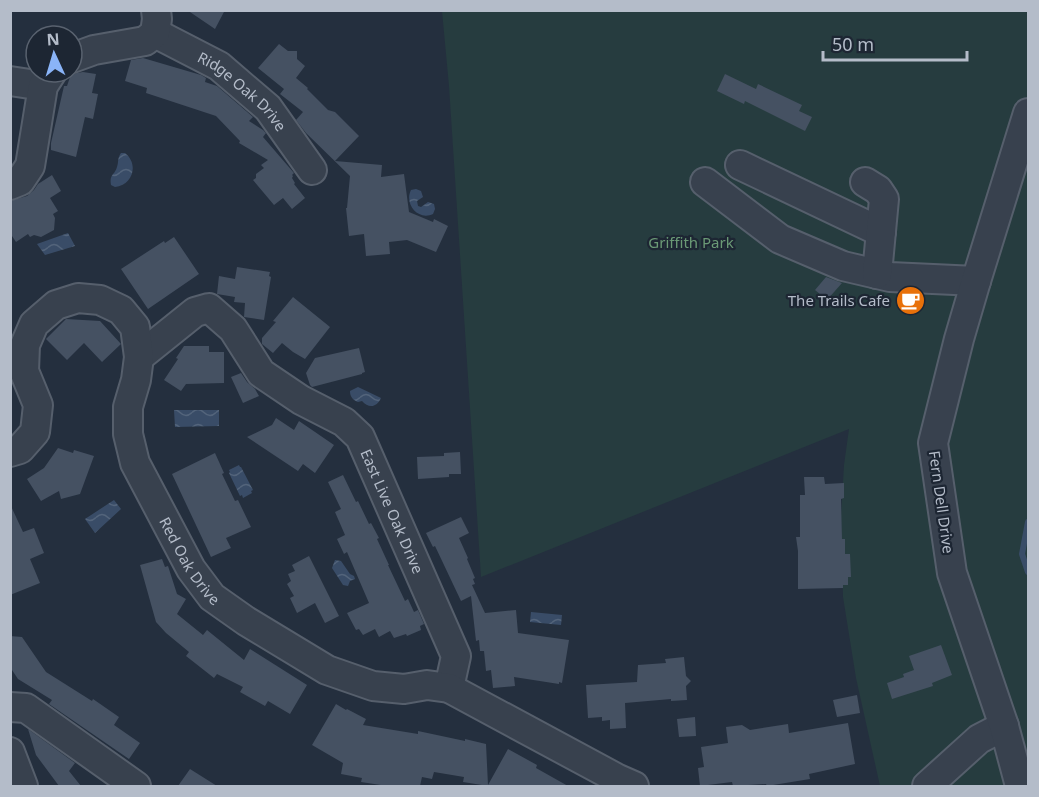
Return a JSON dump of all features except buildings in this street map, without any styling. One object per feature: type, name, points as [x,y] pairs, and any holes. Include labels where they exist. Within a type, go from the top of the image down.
[{"type":"street","points":[[84,54],[144,41],[156,22]]},
{"type":"street","name":"Ridge Oak Drive","points":[[156,22],[219,66],[268,108],[312,170]]},
{"type":"street","points":[[10,185],[20,181],[30,166],[47,84]]},
{"type":"street","name":"Fern Dell Drive","points":[[1018,779],[1004,726],[952,573],[933,443],[959,339],[1029,113]]},
{"type":"street","points":[[740,165],[881,232]]},
{"type":"street","points":[[705,182],[780,239],[843,266],[890,277],[976,281]]},
{"type":"street","points":[[865,182],[878,190],[884,199],[877,274]]},
{"type":"street","name":"Red Oak Drive","points":[[10,452],[20,449],[34,432],[38,405],[24,370],[25,345],[34,324],[56,305],[78,298],[100,300],[122,310],[135,327],[139,357],[136,380],[128,407],[129,434],[135,463],[191,569],[212,597],[246,621],[327,670],[373,687],[404,688],[427,685],[449,688],[634,786]]},
{"type":"street","name":"East Live Oak Drive","points":[[139,357],[195,312],[209,308],[233,329],[261,373],[301,400],[344,422],[360,437],[456,656],[449,688]]},
{"type":"street","points":[[10,707],[26,708],[136,786]]},
{"type":"street","points":[[927,786],[979,739],[1004,726]]},
{"type":"street","points":[[10,752],[23,786]]},
{"type":"green space","name":"Griffith Park","points":[[442,11],[1028,11],[1028,786],[880,786],[856,678],[843,597],[841,516],[849,429],[481,577],[449,86]]},
{"type":"water","points":[[121,153],[125,153],[129,158],[133,168],[130,178],[115,187],[111,185],[111,177],[116,170]]},
{"type":"water","points":[[411,190],[421,191],[423,197],[417,201],[418,206],[421,207],[428,202],[434,204],[433,214],[422,215],[411,206],[409,195]]},
{"type":"water","points":[[68,233],[75,246],[45,255],[37,244]]},
{"type":"water","points":[[358,387],[381,398],[375,405],[370,406],[362,401],[358,402],[351,397],[350,391]]},
{"type":"water","points":[[174,410],[219,410],[219,426],[175,427]]},
{"type":"water","points":[[239,465],[253,490],[243,498],[229,473],[229,470]]},
{"type":"water","points":[[114,500],[121,509],[95,533],[85,519]]},
{"type":"water","points":[[335,560],[341,561],[354,576],[355,579],[350,581],[348,586],[343,585],[332,568]]},
{"type":"water","points":[[531,612],[562,615],[561,625],[530,622]]},
{"type":"waterway","points":[[1028,522],[1022,554],[1028,572]]},
{"type":"place","name":"The Trails Cafe","points":[[911,300]]}]
